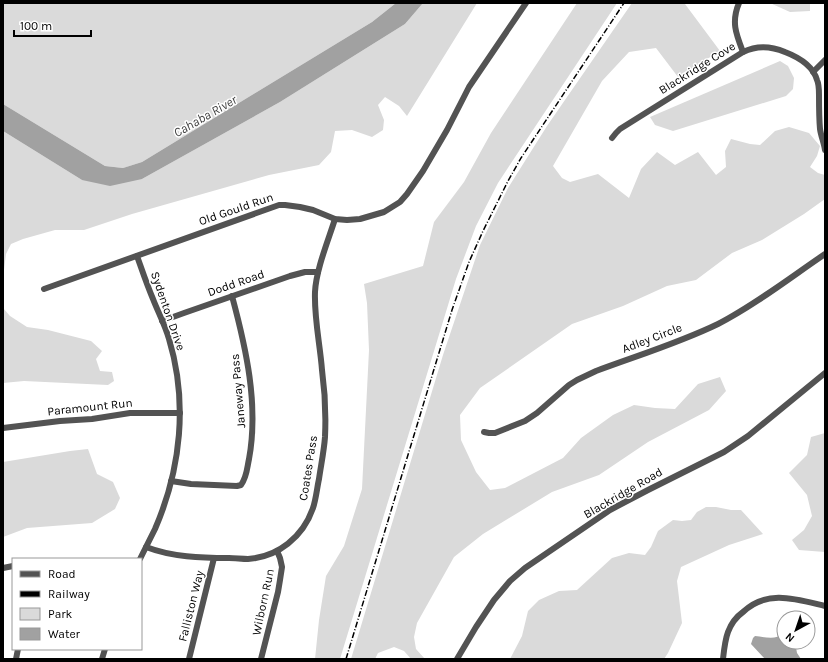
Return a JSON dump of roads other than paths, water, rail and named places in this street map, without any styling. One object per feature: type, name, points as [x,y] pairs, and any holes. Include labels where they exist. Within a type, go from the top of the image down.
[{"type":"street","name":"Old Gould Run","points":[[44,289],[278,205],[300,207],[313,210],[335,219],[347,220],[360,219],[384,212],[403,198],[423,171],[447,130],[469,87],[526,3]]},
{"type":"street","points":[[739,3],[736,12],[736,33],[743,52]]},
{"type":"street","name":"Blackridge Cove","points":[[612,138],[620,130],[743,52],[749,50],[760,47],[781,50],[804,62],[813,72]]},
{"type":"street","points":[[825,60],[813,72],[817,79],[820,130],[825,150]]},
{"type":"street","name":"Coates Pass","points":[[146,547],[165,553],[180,555],[247,559],[277,551],[288,544],[303,529],[313,508],[317,492],[325,437],[324,394],[315,290],[318,272],[335,219]]},
{"type":"street","name":"Adley Circle","points":[[484,432],[495,433],[525,421],[537,413],[569,385],[585,376],[700,332],[718,323],[747,307],[825,254]]},
{"type":"street","name":"Sydenton Drive","points":[[137,256],[168,337],[177,375],[180,413],[179,443],[171,481],[155,528],[140,558]]},
{"type":"street","name":"Dodd Road","points":[[162,322],[184,312],[305,272],[318,272]]},
{"type":"street","name":"Janeway Pass","points":[[171,481],[191,484],[237,486],[241,485],[246,475],[252,435],[252,400],[245,346],[240,322],[232,296]]},
{"type":"street","name":"Blackridge Road","points":[[457,659],[476,626],[494,600],[510,581],[525,568],[610,510],[724,452],[748,436],[825,373]]},
{"type":"street","name":"Paramount Run","points":[[3,428],[60,421],[92,419],[130,413],[180,413]]},
{"type":"street","name":"Wilborn Run","points":[[261,659],[278,592],[282,567],[277,551]]},
{"type":"street","name":"Falliston Way","points":[[189,659],[214,558]]},
{"type":"street","points":[[722,659],[726,639],[732,624],[738,616],[753,604],[768,598],[786,597],[796,598],[825,606]]},
{"type":"water","points":[[396,3],[423,3],[405,24],[280,102],[142,179],[110,186],[82,180],[3,131],[3,104],[105,166],[123,168],[142,162],[372,22]]},
{"type":"water","points":[[755,636],[776,637],[776,650],[796,650],[801,659],[765,659],[751,644]]},
{"type":"railway","points":[[346,659],[452,310],[469,262],[483,231],[521,158],[624,3]]},
{"type":"water label","name":"Cahaba River","points":[[205,116]]}]
